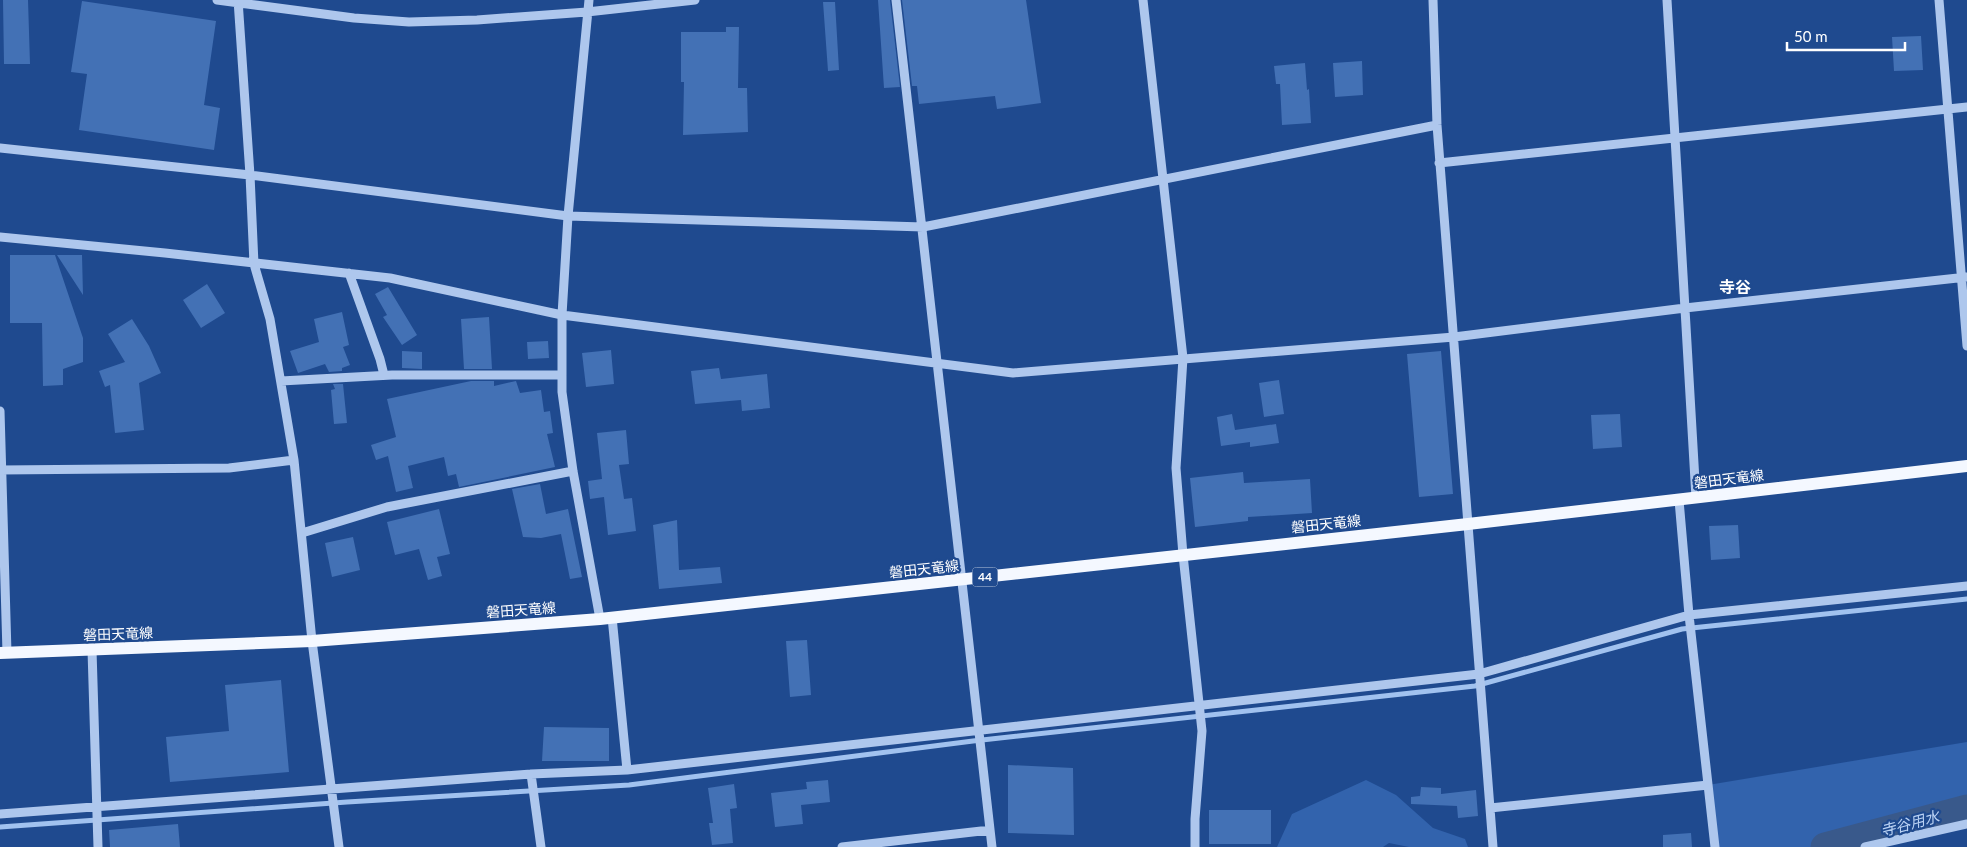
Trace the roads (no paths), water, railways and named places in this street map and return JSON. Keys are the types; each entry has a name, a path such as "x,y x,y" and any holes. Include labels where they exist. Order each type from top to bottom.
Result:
{"main road":[{"name":"磐田天竜線","path":"3,653 312,641 606,618 1468,524 1967,466"}],"street":[{"path":"217,0 354,18 409,22 477,20 588,12 695,0"},
{"path":"589,0 568,216 562,315 562,392 573,472 606,618 627,770"},
{"path":"896,0 992,847"},
{"path":"1143,0 1183,358 1176,468 1183,555 1202,732 1195,819 1195,847"},
{"path":"1433,0 1436,125 1493,847"},
{"path":"1667,0 1696,498"},
{"path":"1939,0 1964,277 1967,346"},
{"path":"238,2 254,264 270,320 294,460 312,641 339,847"},
{"path":"1439,164 1967,107"},
{"path":"0,148 250,175 568,216 923,227 1436,125"},
{"path":"0,237 390,278 562,315 1013,373 1454,337 1685,308 1964,277"},
{"path":"349,273 384,375"},
{"path":"281,382 384,375 562,374"},
{"path":"0,411 3,653"},
{"path":"1,470 229,468 294,460"},
{"path":"302,533 387,507 573,472"},
{"path":"1679,500 1689,615 1715,847"},
{"path":"0,814 531,774 627,770 1479,674 1689,615 1967,586"},
{"path":"92,650 98,847"},
{"path":"531,774 541,847"},
{"path":"1490,808 1708,785"},
{"path":"1865,847 1967,824"},
{"path":"842,847 990,830"}],"waterway":[{"path":"0,827 347,802 629,785 973,741 1475,686 1682,629 1967,599"},
{"name":"寺谷用水","path":"1825,847 1967,809"}],"district":[{"name":"寺谷","path":"1735,287"}]}
